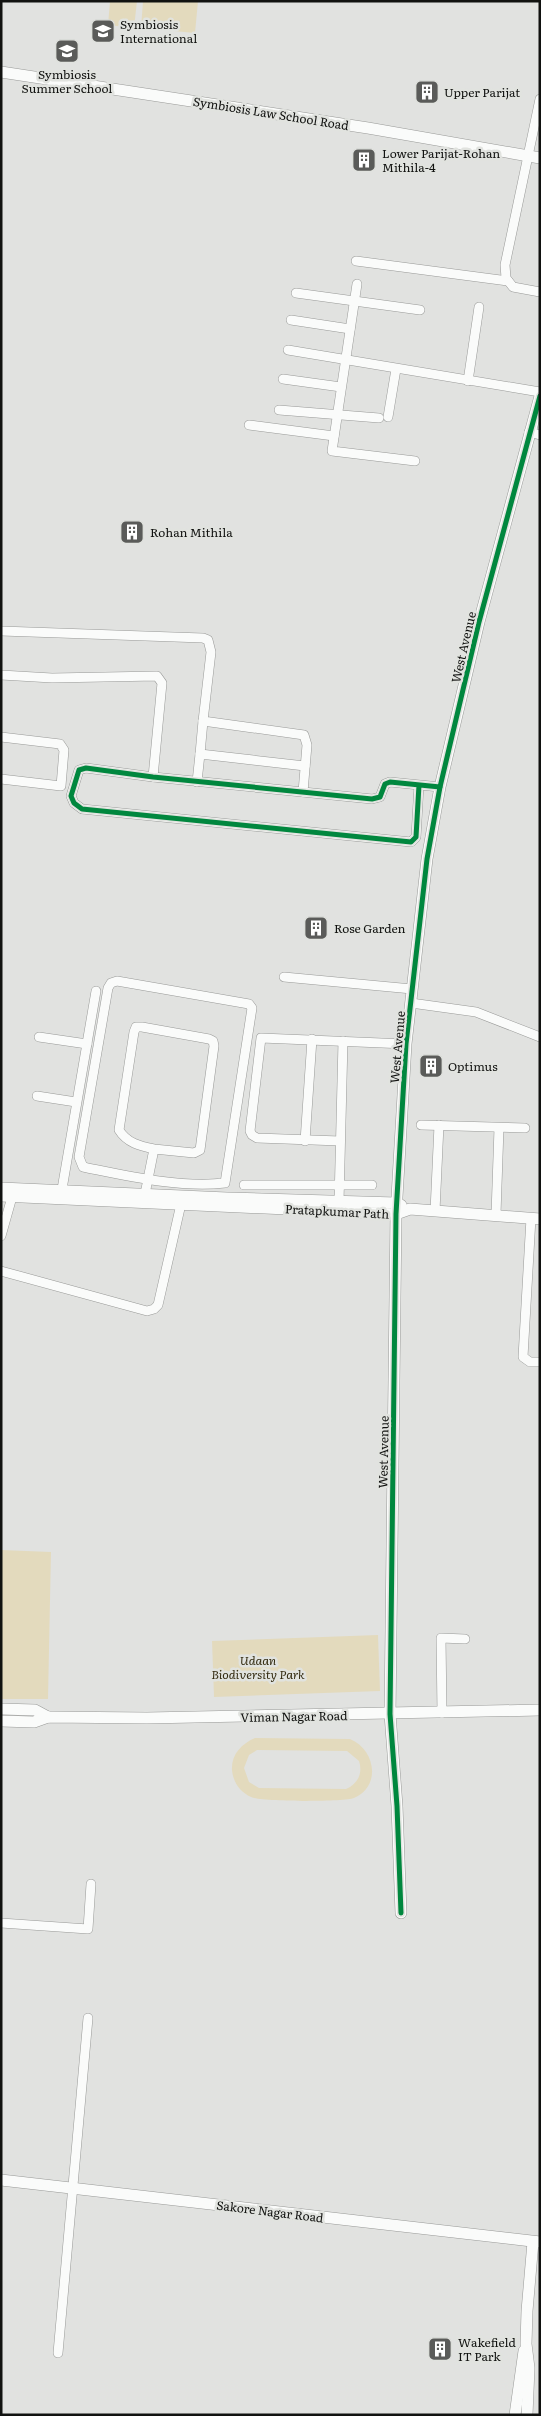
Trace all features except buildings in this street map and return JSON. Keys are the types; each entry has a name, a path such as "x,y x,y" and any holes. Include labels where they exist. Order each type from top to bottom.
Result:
{"street":[{"name":"Symbiosis Law School Road","path":"1,72 368,128 534,157"},
{"path":"540,99 534,157 505,265 508,281 513,287 540,292"},
{"path":"356,261 508,281"},
{"path":"357,284 332,451 415,461"},
{"path":"296,293 420,310"},
{"path":"468,381 479,307"},
{"path":"291,320 350,329"},
{"path":"288,350 346,358 396,369 540,392"},
{"path":"279,410 336,417 384,418 396,369"},
{"path":"283,379 341,387"},
{"name":"West Avenue","path":"401,1913 397,1806 390,1714 396,1208 406,1044 427,859 440,787 479,622 534,433 540,396"},
{"path":"249,426 334,436"},
{"path":"1,631 203,638 211,645 211,652 202,721 197,782"},
{"path":"1,675 52,678 157,676 162,683 152,777"},
{"path":"202,721 299,733 306,740 303,792"},
{"path":"1,737 60,744 64,747 61,786"},
{"path":"200,754 305,766"},
{"path":"419,785 416,837 411,842 82,808 74,803 71,793 79,770 86,768 197,782 377,799 380,797 387,782 419,785 440,787"},
{"path":"1,779 61,786 71,793"},
{"path":"284,977 412,988"},
{"path":"117,981 250,1004 253,1014 225,1182 208,1185 148,1178 83,1167 80,1163 80,1148 111,983 117,981"},
{"path":"61,1195 96,991"},
{"path":"411,1003 476,1012 540,1037"},
{"path":"136,1027 208,1039 212,1041 214,1046 200,1150 194,1154 154,1150 135,1144 123,1137 119,1130 136,1027"},
{"path":"39,1037 87,1044"},
{"path":"340,1141 257,1138 252,1135 250,1131 262,1038 406,1044"},
{"path":"305,1141 312,1039"},
{"path":"339,1202 343,1041"},
{"path":"37,1096 76,1102"},
{"path":"421,1125 525,1128"},
{"path":"439,1125 435,1211 496,1214 535,1219 523,1357 530,1362 540,1362"},
{"path":"496,1214 499,1128"},
{"path":"145,1194 154,1150"},
{"path":"244,1185 372,1185"},
{"name":"Pratapkumar Path","path":"1,1188 61,1195 181,1204 339,1202 435,1211"},
{"name":"Pratapkumar Path","path":"7,1196 145,1194 227,1202 396,1208"},
{"path":"1,1236 7,1196"},
{"path":"1,1271 146,1311 154,1310 158,1305 181,1204"},
{"path":"442,1713 441,1638 465,1639"},
{"name":"Viman Nagar Road","path":"1,1709 35,1710 48,1717"},
{"name":"Viman Nagar Road","path":"1,1721 34,1722 48,1717 147,1718 540,1710"},
{"path":"1,1923 88,1929 91,1884"},
{"path":"58,2353 88,2018"},
{"name":"Sakore Nagar Road","path":"1,2180 537,2242"},
{"path":"515,2415 520,2368 526,2344 537,2242"},
{"path":"526,2344 529,2368 527,2415"}],"green space":[{"path":"110,1 137,1 134,28 108,25"},
{"path":"143,1 198,1 195,33 141,28"},
{"path":"1,1550 51,1552 48,1699 1,1699"},
{"name":"Udaan Biodiversity Park","path":"378,1635 380,1691 214,1697 212,1641"},
{"path":"255,1738 350,1739 365,1751 370,1759 372,1777 369,1785 363,1792 354,1798 320,1801 285,1801 251,1797 238,1786 232,1770 235,1755 250,1740","holes":["257,1750 347,1751 359,1761 360,1774 354,1784 346,1789 259,1788 249,1782 244,1768 249,1755"]}],"cycle path":[{"path":"401,1913 397,1806 390,1714 396,1214 406,1044 427,859 440,787 479,622 540,396"},
{"path":"419,785 416,837 411,842 82,809 74,803 71,796 79,770 86,768 153,777 372,799 380,797 385,784 390,782 440,787"}],"place":[{"name":"Symbiosis International","path":"103,31"},
{"name":"Symbiosis Summer School","path":"67,51"},
{"name":"Upper Parijat","path":"427,92"},
{"name":"Lower Parijat-Rohan Mithila-4","path":"364,160"},
{"name":"Rohan Mithila","path":"132,532"},
{"name":"Rose Garden","path":"316,928"},
{"name":"Optimus","path":"431,1066"},
{"name":"Wakefield IT Park","path":"440,2349"}]}
